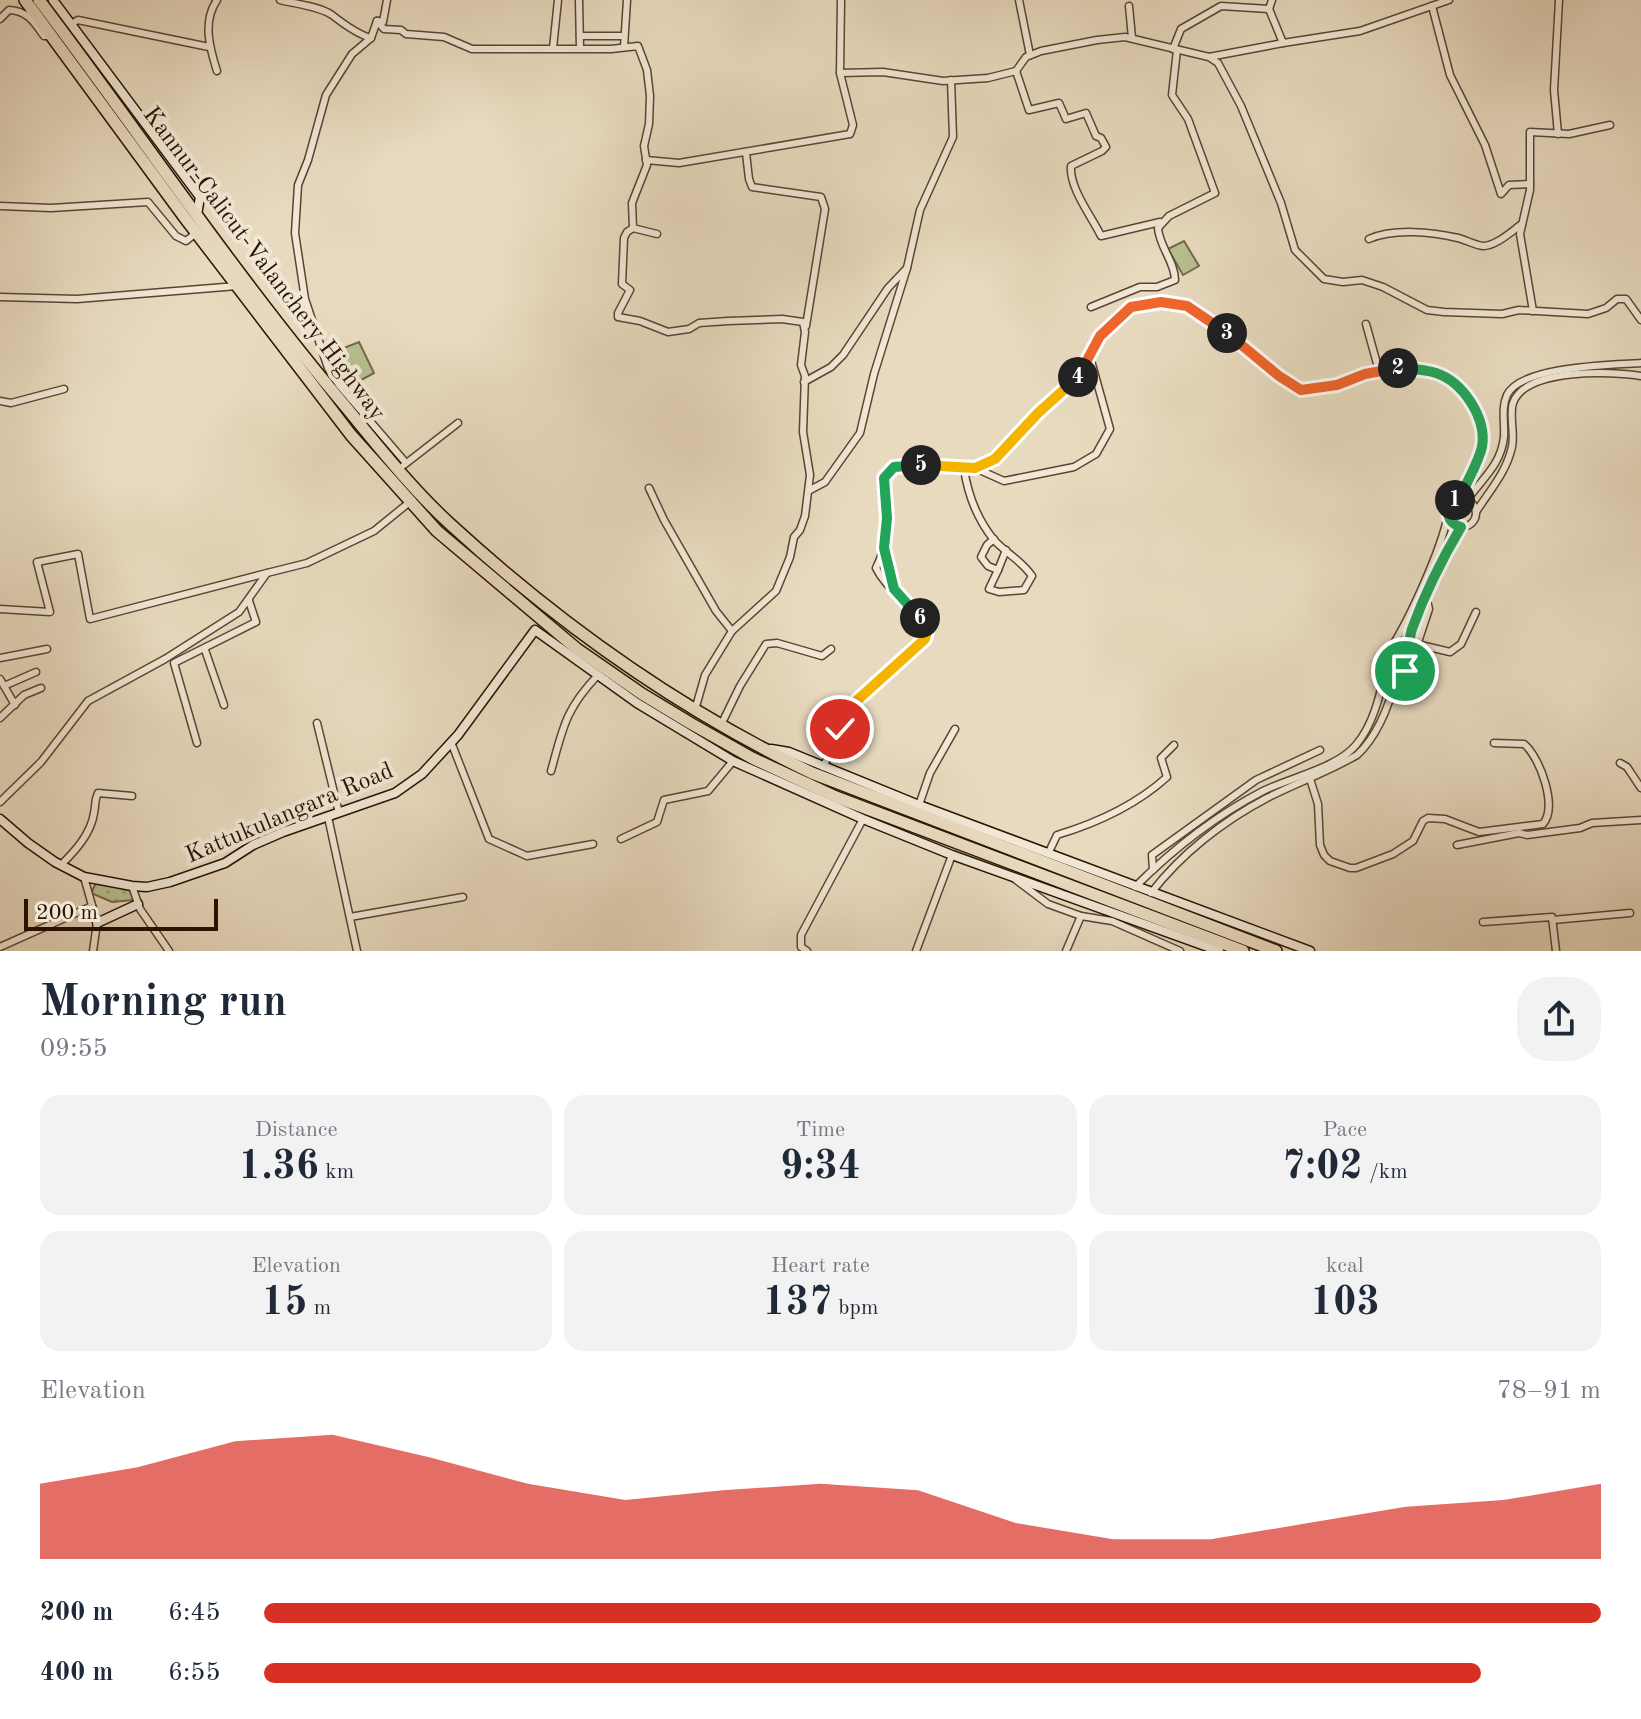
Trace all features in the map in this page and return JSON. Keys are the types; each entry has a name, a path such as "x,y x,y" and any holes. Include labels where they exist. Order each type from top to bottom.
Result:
{"highway":[{"name":"Kannur-Calicut-Valanchery Highway","path":"25,0 196,233 351,435 437,531 577,649 642,694 752,758 836,797 1041,863"},
{"name":"Kannur-Calicut-Valanchery Highway","path":"39,0 300,353 448,522 551,611 651,684 758,747 837,784 1276,951"},
{"path":"1041,863 1243,951"}],"street":[{"path":"53,0 200,197 197,215"},
{"path":"217,0 208,22 209,47 217,71"},
{"path":"280,0 331,15 337,23 371,38"},
{"path":"377,21 383,22 387,0"},
{"path":"553,48 558,0"},
{"path":"579,0 580,48"},
{"path":"624,47 627,0"},
{"path":"646,160 679,163 850,134 853,125 840,73 841,0"},
{"path":"1019,0 1030,55"},
{"path":"1272,0 1269,9 1283,43"},
{"path":"1209,57 1360,31 1449,0"},
{"path":"1558,134 1554,90 1559,0"},
{"path":"1129,6 1132,38"},
{"path":"1016,71 1029,110 1059,103 1066,119 1086,113 1096,136 1104,142 1106,147 1102,151 1071,166 1070,176 1090,220 1101,236 1152,226 1215,193 1189,121 1172,95 1175,49 1181,29 1221,6 1269,9"},
{"path":"1432,6 1450,75 1485,145 1501,194 1509,185 1530,184"},
{"path":"0,7 30,16 44,36 53,37"},
{"path":"0,19 9,10"},
{"path":"71,24 78,20 209,47"},
{"path":"377,21 371,38 352,54 326,95 298,185 295,233 305,299 328,368 402,466 458,423"},
{"path":"377,21 384,29 444,37 472,49 638,46 647,70 650,96 644,146 646,169 632,203 633,228"},
{"path":"580,36 624,36"},
{"path":"840,73 883,72 951,80 988,78 1016,71 1030,55 1125,37 1209,57 1218,63 1241,106 1281,203 1295,250 1324,279 1343,282 1362,280 1383,287 1427,310 1588,314 1606,308 1617,299 1626,299 1641,320"},
{"path":"810,490 825,482 860,433 874,374 907,268 920,210 953,137 951,80"},
{"path":"1533,311 1520,234 1530,184 1530,132 1569,134 1610,125"},
{"path":"695,710 705,675 732,631 776,591 790,557 794,537 805,516 810,490 801,365 825,209 821,197 752,187 746,153"},
{"path":"0,206 51,208 148,202 176,236 186,241 196,233"},
{"path":"1091,307 1140,287 1157,287 1175,280 1158,232 1163,220"},
{"path":"1369,239 1396,233 1430,234 1484,246 1493,244 1522,224"},
{"path":"657,234 633,228 624,238 622,284 630,290 618,317 640,321 668,332 689,329 699,323 793,319 803,322 805,332"},
{"path":"804,382 812,381 831,367 862,330 888,288 907,268"},
{"path":"0,297 77,299 237,286"},
{"path":"823,767 838,737 843,713 928,635 920,618 894,589 883,583 876,568 884,548 887,518 884,478 894,467 911,464 964,469 975,468 995,459 1038,413 1079,376 1100,336 1131,307 1161,302 1187,306 1301,390 1337,385 1391,368 1419,369 1453,381 1472,404 1483,426 1481,449 1463,499"},
{"path":"1366,324 1379,371"},
{"path":"975,468 1004,481 1074,467 1096,454 1110,429 1090,357"},
{"path":"1135,887 1183,843 1262,792 1333,761 1355,747 1374,709 1385,671 1382,657 1400,633 1432,562 1452,503 1463,499 1489,476 1499,457 1504,439 1504,407 1508,393 1517,383 1545,372 1641,363"},
{"path":"1151,893 1171,868 1218,829 1265,799 1310,779 1367,747 1384,713 1397,675 1408,667 1408,642 1442,560 1461,527 1473,521 1504,473 1512,445 1512,405 1518,394 1540,381 1562,377 1606,372 1641,376"},
{"path":"0,401 11,403 64,389"},
{"path":"964,469 969,498 994,539 1024,564 1032,576 1024,590 999,592 989,589 1006,550"},
{"path":"649,488 716,611 732,631"},
{"path":"1463,499 1472,503 1476,512"},
{"path":"0,609 50,612 37,562 78,554 90,619 307,563 374,531 411,501"},
{"path":"1448,515 1452,523 1461,527"},
{"path":"994,539 981,557 988,566 998,570"},
{"path":"884,548 894,589"},
{"path":"0,802 41,762 88,701 165,659 239,612 267,573"},
{"path":"1417,645 1429,609 1426,596"},
{"path":"197,743 174,663 256,622 249,601"},
{"path":"1408,642 1450,652 1461,644 1476,612"},
{"name":"Kattukulangara Road","path":"0,819 28,843 84,877 132,886 159,885 225,863 253,845 395,793 422,774 451,742 535,630 597,676"},
{"path":"721,725 766,644 777,643 822,656 831,649"},
{"path":"1391,648 1400,648 1407,654"},
{"path":"0,658 47,649"},
{"path":"205,650 224,705"},
{"path":"1385,671 1397,675"},
{"path":"15,705 2,683 36,672"},
{"path":"551,771 571,708 576,698 597,676 733,761 863,819 952,855 1219,951"},
{"path":"0,718 24,695 41,688"},
{"path":"317,723 339,813"},
{"path":"919,805 930,773 955,729"},
{"path":"451,742 489,839 527,856 593,844"},
{"path":"1457,845 1543,824 1548,819 1547,790 1530,749 1516,742 1494,743"},
{"path":"1041,863 1057,835 1086,826 1155,788 1167,777 1161,758 1174,745"},
{"path":"758,747 789,752 919,805 1041,863 1135,887 1310,951"},
{"path":"1153,870 1152,855 1207,813 1256,780 1320,750"},
{"path":"621,839 657,822 664,800 708,791 733,761"},
{"path":"1620,763 1627,767 1641,788"},
{"path":"1310,779 1318,804 1320,845 1324,855 1330,861 1350,868 1393,854 1413,841 1423,821 1428,818 1445,819 1490,835 1527,835 1569,830 1592,823 1641,820"},
{"path":"61,865 86,835 95,813 94,800 98,793 132,796"},
{"path":"328,817 357,951"},
{"path":"807,951 801,947 801,935 863,819"},
{"path":"916,951 952,855"},
{"path":"84,877 97,923 93,951"},
{"path":"1012,877 1048,904 1081,916 1112,921 1180,951"},
{"path":"132,886 138,904 169,951"},
{"path":"350,917 463,897"},
{"path":"97,923 138,904"},
{"path":"0,947 92,906"},
{"path":"1483,922 1630,913"},
{"path":"1066,951 1081,916"},
{"path":"1553,920 1556,951"}],"green space":[{"path":"1184,241 1199,266 1183,275 1168,249"},
{"path":"359,342 374,373 352,385 336,351"},
{"path":"96,883 129,889 134,900 112,902 91,893"}],"route":[{"path":"840,729 843,713 928,635 920,618 894,589 884,548 887,518 884,478 894,467 911,464 964,469 975,468 995,459 1038,413 1079,376 1100,336 1114,321 1131,307 1161,302 1187,306 1301,390 1337,385 1391,368 1419,369 1453,381 1472,404 1483,426 1481,449 1460,499 1449,506 1449,520 1461,527 1442,560 1412,630 1408,642 1409,662 1405,671"}]}
